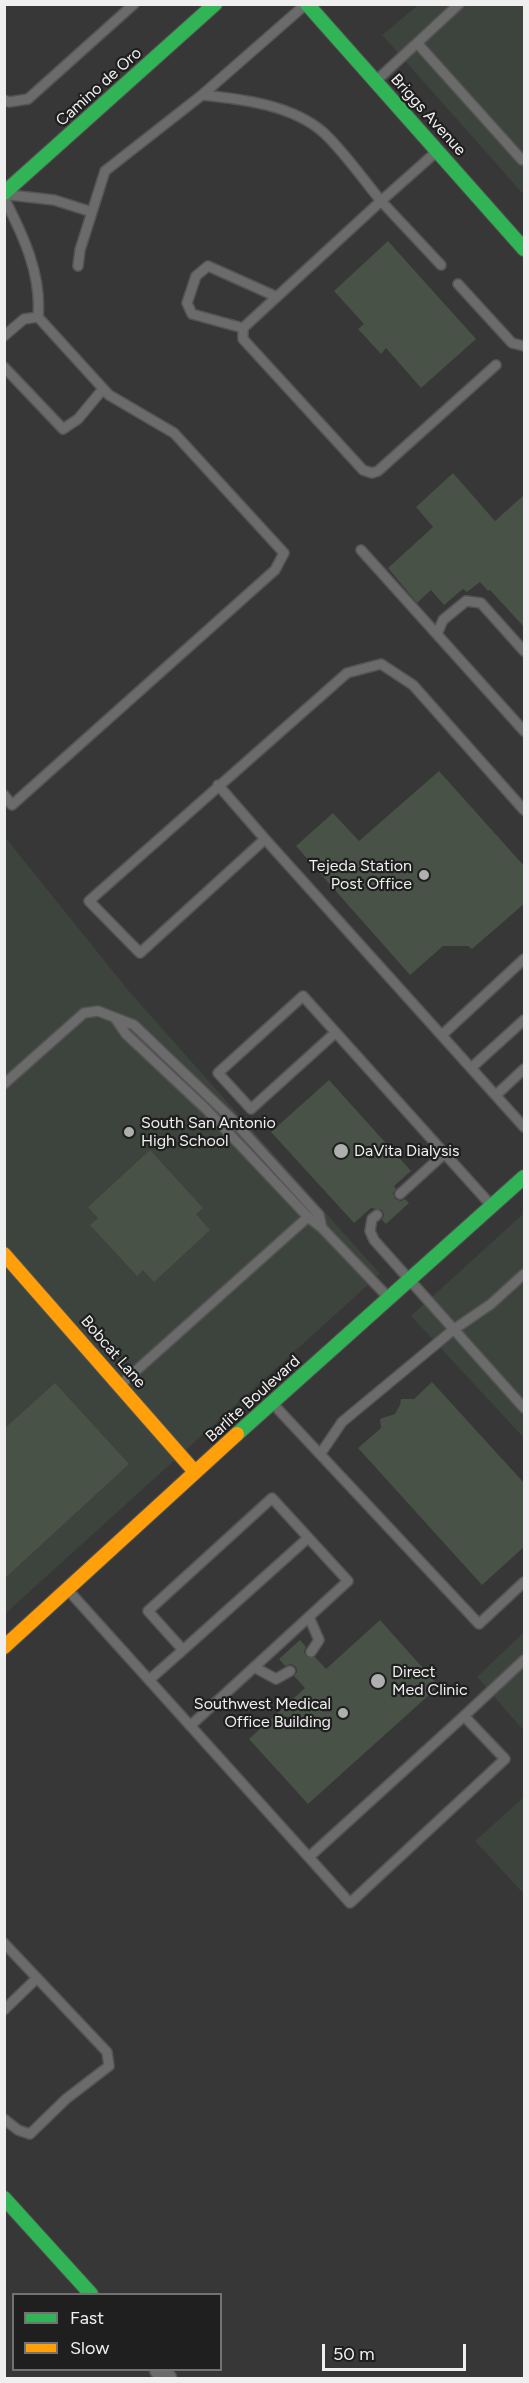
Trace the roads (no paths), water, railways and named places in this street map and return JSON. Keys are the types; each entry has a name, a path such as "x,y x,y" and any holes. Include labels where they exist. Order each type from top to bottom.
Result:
{"street":[{"name":"Camino de Oro","path":"4,195 215,4"},
{"name":"Briggs Avenue","path":"306,4 525,249"},
{"name":"Barlite Boulevard","path":"4,1647 195,1472 525,1177"},
{"name":"Bobcat Lane","path":"4,1254 195,1472"},
{"path":"4,2198 89,2293"}],"lane":[{"path":"4,100 9,102 28,99 134,4"},
{"path":"78,266 80,250 105,171 202,95 306,4"},
{"path":"375,81 459,4"},
{"path":"417,43 524,160"},
{"path":"202,95 237,99 287,111 323,132 381,201 441,265"},
{"path":"437,151 275,296 243,328 243,339 363,470 372,473 378,471 496,365"},
{"path":"4,195 54,200 92,212"},
{"path":"4,195 27,242 39,301 38,317 109,395 174,434 284,553 275,570 12,805 4,795"},
{"path":"243,328 192,314 187,303 196,276 208,266 275,296"},
{"path":"458,284 512,343 525,346"},
{"path":"4,336 24,319 38,317"},
{"path":"4,367 63,429 78,419 103,389"},
{"path":"361,550 525,732"},
{"path":"437,634 443,620 466,601 481,603 525,651"},
{"path":"265,839 140,953 89,901 347,673 381,664 413,685 525,810"},
{"path":"218,785 525,1127"},
{"path":"442,1035 525,959"},
{"path":"336,1033 251,1109 218,1073 303,996 492,1206"},
{"path":"4,1084 84,1013 98,1011 134,1025 230,1117 319,1215 322,1228"},
{"path":"115,1018 126,1035 206,1109 308,1217 365,1270 390,1299"},
{"path":"471,1068 525,1020"},
{"path":"496,1095 525,1069"},
{"path":"400,1194 444,1154"},
{"path":"377,1215 372,1219 370,1231 374,1240 409,1282 525,1408"},
{"path":"120,1385 308,1217"},
{"path":"321,1453 342,1422 453,1330 491,1304 525,1274"},
{"path":"273,1403 479,1624 525,1582"},
{"path":"183,1650 148,1611 272,1498 348,1581 190,1726"},
{"path":"149,1680 308,1538"},
{"path":"68,1590 350,1903 505,1759 464,1716"},
{"path":"309,1617 319,1640 311,1652"},
{"path":"309,1857 525,1660"},
{"path":"254,1667 276,1679 290,1671"},
{"path":"4,1943 107,2052 109,2066 66,2099 30,2134 18,2130 4,2119"},
{"path":"4,2010 37,1978"}],"place":[{"name":"Tejeda Station Post Office","path":"424,875"},
{"name":"South San Antonio High School","path":"129,1132"},
{"name":"DaVita Dialysis","path":"341,1151"},
{"name":"Direct Med Clinic","path":"378,1681"},
{"name":"Southwest Medical Office Building","path":"343,1713"}]}
